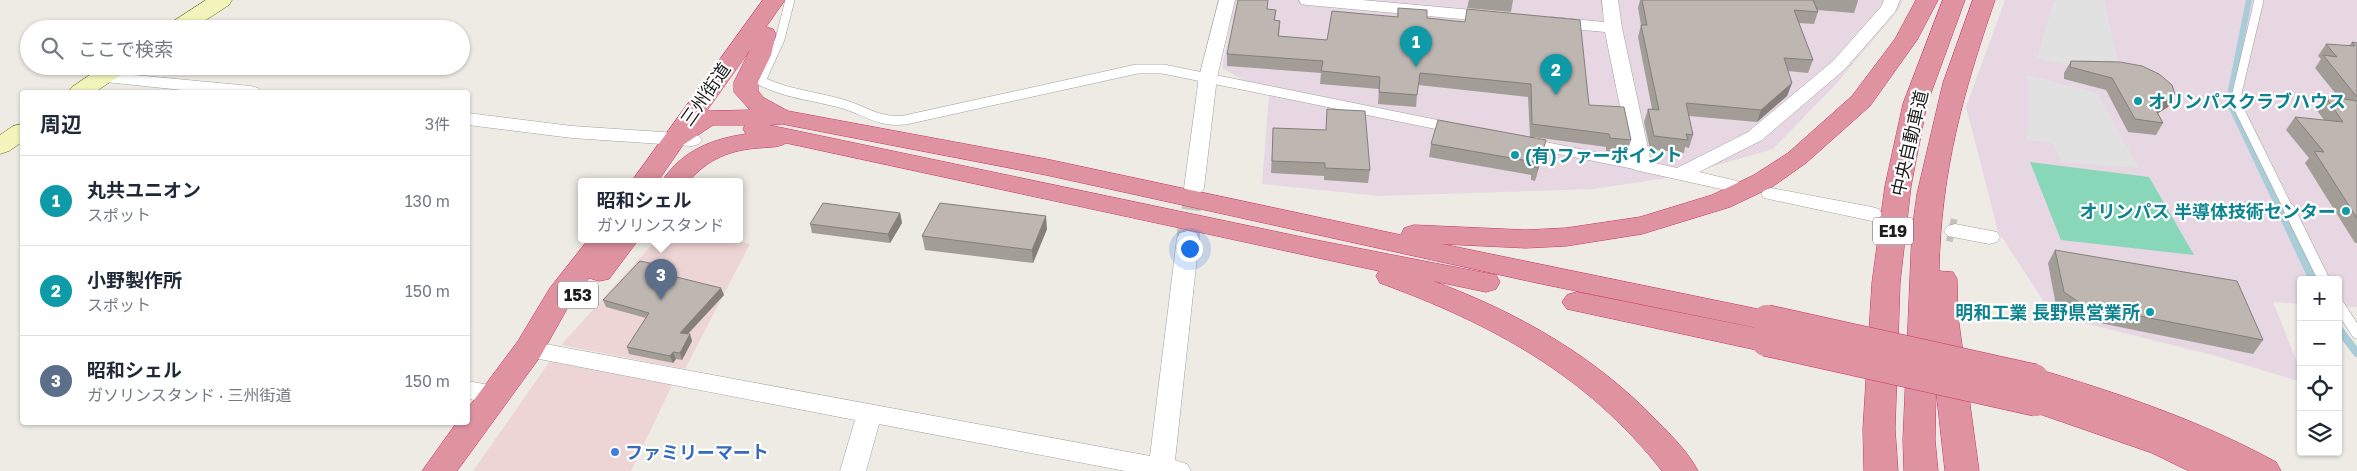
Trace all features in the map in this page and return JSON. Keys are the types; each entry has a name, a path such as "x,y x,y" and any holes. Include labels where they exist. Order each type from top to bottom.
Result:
{"highway":[{"path":"1340,231 1526,239 1566,237 1642,225 1721,202 1764,181 1797,158 1861,101 1906,40 1928,0"},
{"name":"中央自動車道","path":"1880,471 1879,429 1886,283 1898,186 1915,104 1954,0"},
{"name":"中央自動車道","path":"1921,471 1919,440 1926,231 1930,194 1939,147 1955,83 1984,0"},
{"name":"三州街道","path":"648,178 683,140 708,118 766,34 771,4"},
{"name":"三州街道","path":"666,178 683,140 716,79 771,4"},
{"path":"766,34 760,55 746,82 746,92 755,104 786,128 1033,188 1316,249 1766,331"},
{"path":"716,79 705,104 708,118 1046,167 1537,274 1766,331 2035,390 2113,403 2195,436 2264,471"},
{"path":"678,178 691,162 733,142 786,128"},
{"path":"1930,194 1942,245 1943,316 1962,471"},
{"name":"153","path":"470,414 482,392 529,349 617,243"},
{"path":"1316,249 1465,304 1508,326 1577,369 1609,394 1638,422 1681,471"},
{"path":"2035,390 2164,444 2219,471"},
{"name":"153","path":"439,471 464,425"}],"main road":[{"path":"191,20 221,0"},
{"path":"83,90 106,75"},
{"path":"0,146 20,132"}],"street":[{"path":"1194,188 1208,77 1227,0"},
{"path":"1306,0 1514,19"},
{"path":"1610,0 1613,28 1642,166 1730,185"},
{"path":"1680,174 1755,136 1839,65 1890,8 1892,0"},
{"path":"1534,21 1613,28"},
{"path":"132,75 237,90"},
{"path":"470,119 572,132 683,140"},
{"path":"1771,194 1872,214"},
{"path":"1955,231 1989,237"},
{"path":"529,349 870,412 1167,470 1188,238"},
{"path":"853,471 870,412"}],"lane":[{"path":"790,0 780,39 761,81 778,91 842,104 877,120 898,121 1137,69 1163,69 1456,128"},
{"path":"2259,0 2237,93 2238,109 2322,276"},
{"path":"1524,142 1642,166"},
{"path":"2342,310 2357,333"}],"shaded area":[{"path":"1235,0 1903,0 1899,9 1837,83 1773,149 1680,176 1593,189 1379,196 1262,184 1269,95 1222,68"},
{"path":"2005,0 2357,0 2357,307 2342,306 2342,276 2297,276 2297,304 2273,302 2297,362 2297,381 2216,356 2064,318 2048,308 1998,231 1966,107"},
{"path":"2057,0 2104,0 2120,70 2090,71 2037,58 2053,3"},
{"path":"2027,75 2097,93 2139,168 2062,162 2052,142 2027,140"},
{"path":"653,243 750,244 685,369 561,345"},
{"path":"550,361 675,379 631,471 473,471"}],"green space":[{"path":"2030,162 2149,177 2194,255 2061,240"}],"building":[{"path":"1238,0 1268,0 1267,9 1276,10 1274,20 1280,21 1278,36 1327,40 1332,11 1398,17 1398,8 1427,10 1427,18 1465,22 1467,9 1580,20 1589,105 1624,107 1631,140 1610,138 1609,134 1532,124 1531,84 1420,73 1417,95 1379,92 1380,77 1321,71 1323,61 1227,54"},
{"path":"1642,0 1813,0 1818,12 1794,10 1813,60 1784,58 1792,83 1761,110 1686,103 1693,135 1686,134 1688,140 1654,136 1648,109 1659,110 1641,25 1647,25"},
{"path":"2352,42 2357,43 2357,97 2323,55 2337,57 2326,44 2355,46"},
{"path":"2071,61 2120,62 2142,66 2159,74 2172,85 2175,94 2154,107 2163,123 2135,119 2112,78 2070,67"},
{"path":"2325,96 2357,101 2357,218 2314,151 2324,152 2295,117 2343,122"},
{"path":"1327,109 1365,111 1370,170 1325,168 1325,163 1272,161 1273,128 1326,130"},
{"path":"1438,120 1546,140 1538,168 1534,167 1534,162 1431,144"},
{"path":"823,203 900,213 888,234 810,224"},
{"path":"940,203 1046,216 1032,250 922,236"},
{"name":"明和工業 長野県営業所","path":"2055,250 2237,281 2263,340 2083,305 2064,292"},
{"path":"640,261 668,267 660,273 721,288 680,333 690,334 680,353 673,352 670,356 627,347 649,313 603,300"}],"waterway":[{"path":"2249,0 2230,95 2232,108 2280,210"},
{"path":"2280,209 2311,276"},
{"path":"2342,333 2357,353"}],"tunnel":[{"path":"1191,210 1194,188"},
{"path":"1188,238 1191,209"},
{"path":"1880,215 1955,231"}],"place":[{"name":"丸共ユニオン","path":"1416,67"},
{"name":"小野製作所","path":"1556,95"},
{"name":"オリンパスクラブハウス","path":"2138,101"},
{"name":"(有)ファーポイント","path":"1515,155"},
{"name":"オリンパス 半導体技術センター","path":"2346,211"},
{"name":"昭和シェル","path":"661,300"},
{"name":"明和工業 長野県営業所","path":"2150,312"},
{"name":"ファミリーマート","path":"615,452"}]}
